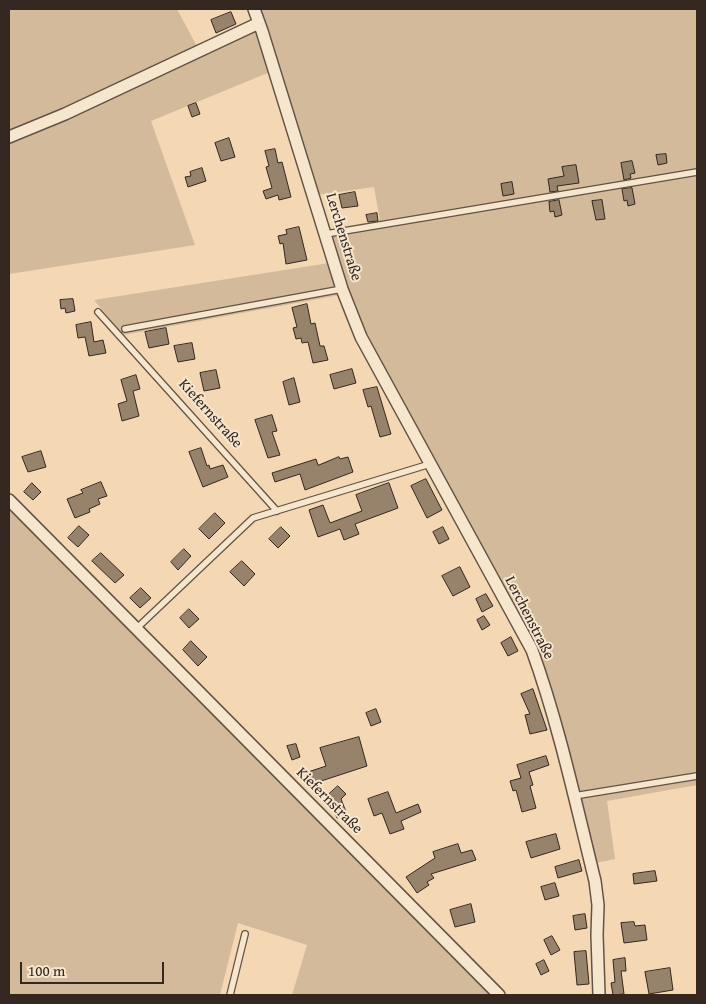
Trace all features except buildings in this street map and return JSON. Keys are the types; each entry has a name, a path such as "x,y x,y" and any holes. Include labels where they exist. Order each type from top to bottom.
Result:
{"street":[{"name":"Lerchenstraße","path":"254,9 342,289 361,337 532,650 555,719 595,881 598,905 599,995"},
{"path":"9,138 65,114 259,23"},
{"name":"Kiefernstraße","path":"9,500 499,995"}],"lane":[{"path":"326,234 697,172"},
{"path":"126,329 342,289"},
{"name":"Kiefernstraße","path":"98,312 276,511"},
{"path":"137,628 253,518 430,464"},
{"path":"574,796 697,776"},
{"path":"230,995 245,934"}],"shaded area":[{"path":"9,9 177,9 201,54 257,27 270,72 151,121 195,245 9,274"},
{"path":"259,9 697,9 697,785 607,801 615,859 595,863 552,694 351,306 327,230 380,220 374,187 317,195"},
{"path":"329,263 340,295 123,335 94,300"},
{"path":"9,510 490,995 292,995 307,945 238,923 220,995 9,995"}]}
